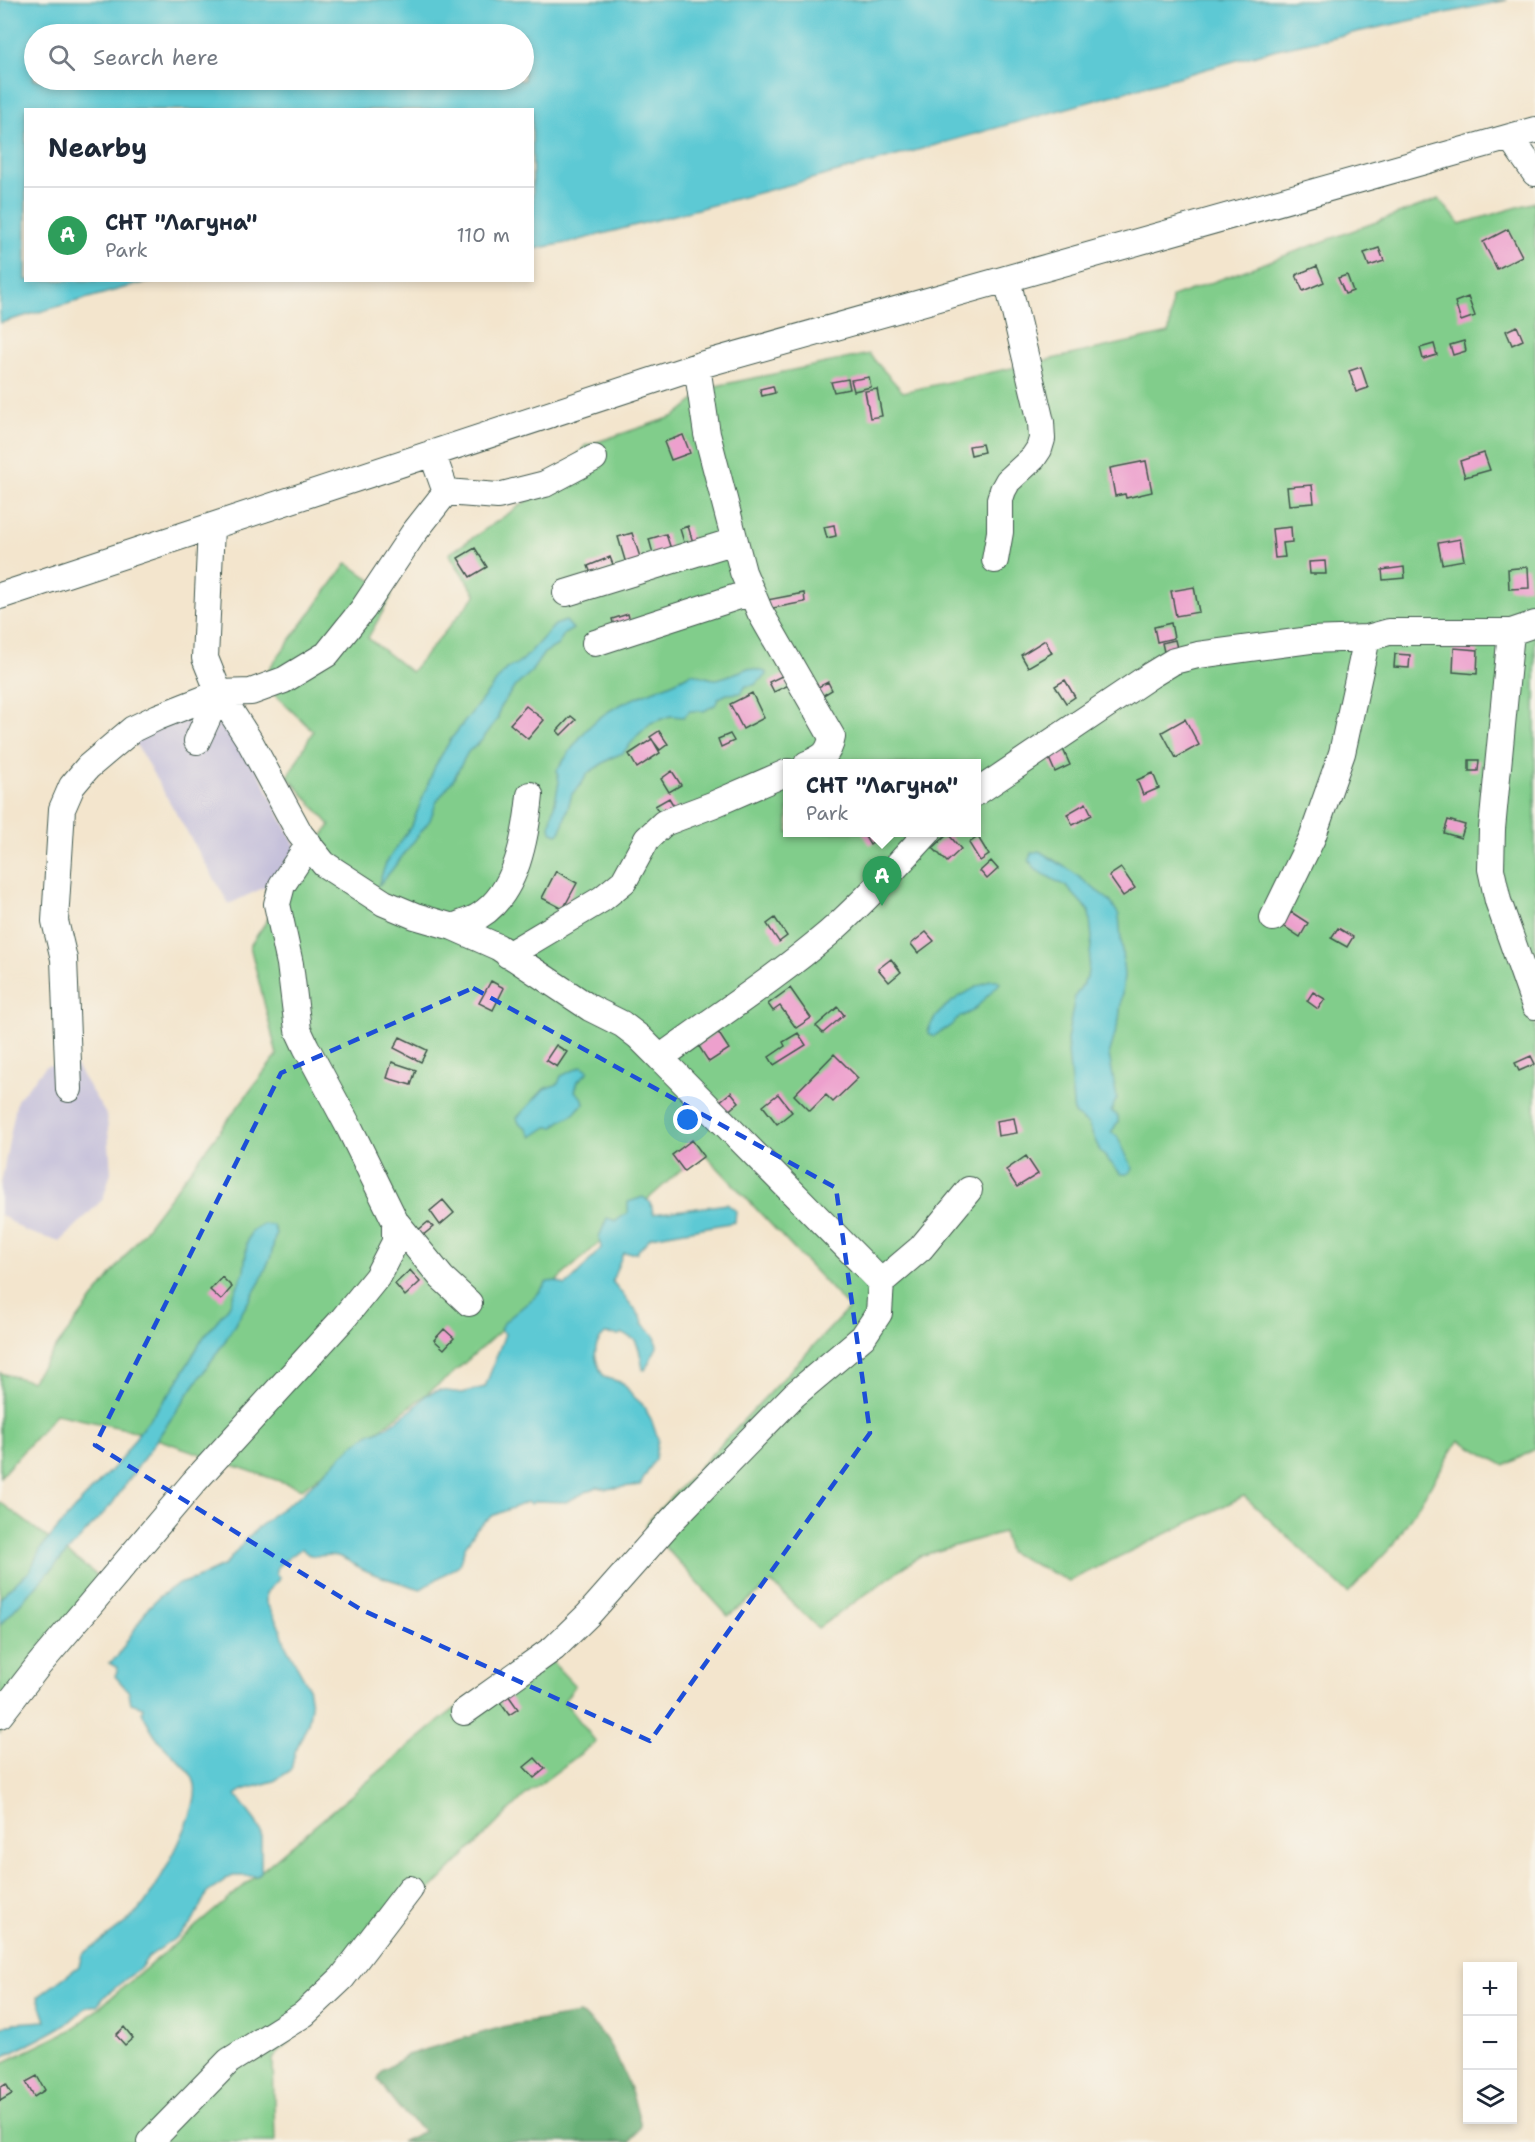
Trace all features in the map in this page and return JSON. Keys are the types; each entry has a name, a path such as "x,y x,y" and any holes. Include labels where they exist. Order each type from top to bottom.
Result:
{"street":[{"path":"0,597 697,366 1535,130"},
{"path":"1510,137 1535,173"},
{"path":"995,560 1000,532 1000,499 1003,490 1008,481 1034,458 1042,439 1041,422 1007,279"},
{"path":"697,366 707,434 743,572 760,612 832,737 830,750 818,759"},
{"path":"432,453 446,492"},
{"path":"446,492 498,496 545,484 594,458"},
{"path":"69,1089 64,959 55,921 62,809 72,786 88,767 133,729 219,693 251,692 284,680 327,654 363,609 413,534 446,492"},
{"path":"211,528 205,658 219,693 249,740 300,834 324,864 384,903 415,916 453,927 498,947 590,1008 622,1024 639,1036 881,1282"},
{"path":"566,593 735,541"},
{"path":"595,643 752,592"},
{"path":"981,790 1174,661 1198,655 1310,640 1367,638 1389,632 1511,632 1535,624"},
{"path":"1511,632 1492,829 1491,869 1498,901 1535,1006"},
{"path":"1273,918 1312,838 1342,753 1367,638"},
{"path":"197,741 219,693"},
{"path":"508,955 610,893 624,881 647,839 664,823 783,774"},
{"path":"453,927 478,916 491,906 507,887 527,824 530,795"},
{"path":"660,1058 829,933 881,884 923,837"},
{"path":"309,844 282,885 277,904 290,964 298,1030 351,1129 395,1221 442,1278 469,1303"},
{"path":"464,1712 554,1648 588,1615 672,1520 794,1395 863,1337 879,1313 881,1282 921,1248 969,1190"},
{"path":"0,1715 38,1666 194,1482 364,1294 389,1258 395,1242 395,1221"},
{"path":"150,2142 229,2061 304,2014 342,1978 410,1889"}],"highlighted area":[{"path":"473,988 836,1188 870,1433 650,1741 360,1609 95,1445 281,1073"}],"shaded area":[{"path":"219,693 297,849 265,887 229,904 130,734"},
{"path":"73,1061 107,1116 111,1172 103,1199 60,1242 25,1231 0,1214 0,1189 17,1100 46,1066"}],"green space":[{"path":"1439,199 1460,224 1535,202 1535,1449 1505,1466 1459,1440 1394,1544 1348,1593 1244,1496 1069,1581 1009,1552 1003,1532 920,1556 818,1628 772,1583 728,1616 645,1525 849,1308 702,1151 451,1375 302,1489 131,1430 56,1414 0,1477 0,1373 31,1381 277,1055 250,946 330,825 288,777 313,731 260,681 347,563 392,595 368,638 411,672 476,595 449,554 559,479 585,446 675,416 711,387 869,354 903,392 1169,333 1172,297"},
{"path":"0,1502 115,1589 0,1733"},
{"path":"538,1647 575,1686 564,1701 596,1742 523,1797 414,1906 273,2059 275,2142 0,2142 0,2064 75,2028 444,1717"},
{"path":"579,2014 601,2033 627,2080 641,2126 630,2142 401,2142 424,2131 404,2113 378,2079 382,2071 407,2055 506,2026"}],"water":[{"path":"0,0 1507,0 1277,49 868,164 572,242 534,249 534,108 24,108 24,282 153,282 138,284 0,323"},
{"path":"566,621 573,629 564,634 558,645 544,653 531,672 514,688 500,707 498,718 482,740 468,752 453,780 437,801 430,820 378,886 386,863 412,825 435,766 451,739 506,669 522,661 555,625"},
{"path":"748,668 766,672 766,675 754,685 746,686 741,693 727,694 719,698 715,705 704,711 690,711 684,717 670,716 651,723 623,753 588,773 572,794 561,831 557,834 551,831 559,782 557,770 582,735 599,718 621,704 692,673 716,679"},
{"path":"1039,851 1070,870 1110,901 1119,915 1124,976 1119,1020 1109,1055 1117,1098 1111,1111 1118,1116 1118,1123 1111,1132 1117,1136 1133,1169 1128,1174 1121,1174 1100,1151 1088,1124 1074,1114 1067,1040 1075,996 1087,978 1092,938 1089,911 1067,887 1036,870 1029,860 1031,853"},
{"path":"990,980 997,980 1000,983 973,1011 960,1017 934,1036 929,1034 932,1022 938,1014 954,1000"},
{"path":"582,1066 589,1071 578,1081 575,1091 583,1099 584,1104 574,1114 554,1127 547,1127 532,1137 517,1118 544,1089 558,1084 561,1076"},
{"path":"643,1197 651,1203 653,1214 727,1204 736,1211 735,1222 651,1237 636,1253 623,1253 612,1281 640,1316 642,1324 655,1336 657,1347 645,1370 635,1340 622,1333 619,1335 605,1334 597,1344 595,1355 604,1377 623,1383 642,1404 651,1419 658,1439 655,1459 640,1485 606,1489 596,1487 566,1502 535,1501 531,1504 527,1502 492,1516 477,1528 465,1547 459,1565 421,1589 373,1574 341,1557 313,1555 302,1548 278,1566 276,1574 280,1578 266,1593 266,1602 308,1686 311,1706 308,1723 295,1752 291,1770 274,1781 243,1790 236,1795 261,1832 261,1872 257,1876 233,1876 225,1879 207,1893 191,1924 148,1957 141,1967 106,1995 97,2006 86,2008 61,2027 0,2058 0,2028 14,2023 46,2021 38,1997 79,1966 82,1955 120,1928 140,1909 166,1868 191,1813 195,1785 190,1773 156,1737 144,1716 143,1707 131,1703 129,1692 115,1676 118,1668 109,1663 117,1657 148,1608 176,1585 225,1565 247,1538 271,1516 301,1495 352,1446 371,1433 385,1428 414,1408 426,1395 439,1390 462,1393 485,1387 505,1334 500,1329 503,1323 536,1296 547,1282 557,1281 565,1285 573,1279 601,1248 599,1237 607,1218 616,1221 628,1212 628,1202"},
{"path":"263,1224 273,1225 276,1233 271,1256 260,1282 225,1341 112,1504 0,1625 0,1599 8,1589 29,1572 41,1548 122,1458 173,1389 203,1338 229,1306 244,1271 247,1243 251,1231"}],"building":[{"path":"1508,229 1522,256 1497,269 1483,242"},
{"path":"1379,248 1384,261 1369,266 1364,253"},
{"path":"1317,266 1324,282 1303,291 1296,275"},
{"path":"1347,275 1353,291 1345,294 1338,278"},
{"path":"1468,297 1475,316 1461,321 1455,302"},
{"path":"1517,326 1523,340 1512,345 1506,331"},
{"path":"1464,341 1466,351 1453,355 1450,345"},
{"path":"1434,344 1437,355 1423,359 1420,348"},
{"path":"1361,367 1368,388 1356,392 1349,371"},
{"path":"869,377 871,387 854,391 851,380"},
{"path":"848,379 850,389 834,392 831,382"},
{"path":"773,386 775,393 762,396 760,389"},
{"path":"877,389 882,416 870,418 865,391"},
{"path":"683,435 690,453 671,460 664,442"},
{"path":"982,444 984,452 971,455 969,446"},
{"path":"1484,453 1490,470 1465,477 1460,461"},
{"path":"1146,461 1152,492 1126,498 1125,494 1115,496 1110,468"},
{"path":"1312,485 1314,503 1289,505 1287,487"},
{"path":"834,525 836,536 827,538 824,527"},
{"path":"688,526 695,549 687,552 680,529"},
{"path":"1291,527 1292,542 1283,543 1285,557 1275,558 1272,529"},
{"path":"632,533 642,563 627,567 618,537"},
{"path":"666,534 673,555 655,561 649,539"},
{"path":"1460,539 1464,560 1442,564 1438,543"},
{"path":"475,548 487,567 470,577 458,558"},
{"path":"610,557 614,567 592,576 588,566"},
{"path":"1325,561 1326,574 1310,574 1309,562"},
{"path":"1404,567 1405,578 1383,580 1382,570"},
{"path":"1528,567 1529,588 1509,589 1508,569"},
{"path":"1194,587 1199,612 1176,616 1171,591"},
{"path":"804,593 805,602 768,609 767,600"},
{"path":"628,614 631,625 615,630 612,619"},
{"path":"1171,623 1174,638 1157,642 1154,627"},
{"path":"1045,640 1052,653 1028,667 1021,655"},
{"path":"1175,640 1177,648 1164,652 1162,643"},
{"path":"1454,648 1478,650 1477,674 1453,672"},
{"path":"1395,654 1410,655 1409,668 1394,667"},
{"path":"784,675 789,685 774,692 769,682"},
{"path":"1065,680 1075,697 1066,703 1055,686"},
{"path":"828,682 832,690 817,699 812,690"},
{"path":"752,693 764,718 743,729 730,704"},
{"path":"526,706 544,720 528,739 510,724"},
{"path":"571,716 576,720 561,735 557,731"},
{"path":"1185,719 1199,745 1176,758 1162,732"},
{"path":"659,731 668,744 660,750 650,737"},
{"path":"730,734 734,741 721,747 718,739"},
{"path":"652,739 660,753 637,768 629,754"},
{"path":"1063,749 1070,765 1055,772 1048,756"},
{"path":"1469,760 1479,760 1478,771 1469,771"},
{"path":"672,771 681,785 669,792 661,779"},
{"path":"1153,773 1159,788 1143,795 1137,780"},
{"path":"669,798 677,811 664,819 655,806"},
{"path":"1086,803 1092,815 1073,825 1067,814"},
{"path":"1448,820 1465,825 1461,838 1444,833"},
{"path":"865,837 880,837 870,845"},
{"path":"945,837 951,837 961,849 947,862 933,848"},
{"path":"978,837 989,855 980,861 969,843"},
{"path":"991,861 998,869 987,879 980,871"},
{"path":"1121,868 1135,888 1123,896 1109,876"},
{"path":"556,871 577,883 563,909 542,898"},
{"path":"1291,912 1308,923 1300,937 1282,925"},
{"path":"775,918 787,936 779,942 767,924"},
{"path":"1338,928 1353,937 1347,947 1331,938"},
{"path":"926,932 934,941 918,953 911,944"},
{"path":"891,959 901,972 889,982 878,969"},
{"path":"491,981 504,988 493,1010 479,1003"},
{"path":"790,988 811,1018 796,1028 780,1006 773,1011 768,1004"},
{"path":"1313,992 1325,999 1318,1009 1307,1001"},
{"path":"838,1007 844,1015 823,1033 816,1026"},
{"path":"718,1032 729,1049 709,1062 698,1045"},
{"path":"798,1033 806,1045 774,1065 769,1057 785,1046 783,1042"},
{"path":"400,1037 427,1050 421,1062 394,1048"},
{"path":"556,1045 567,1052 557,1067 546,1060"},
{"path":"834,1054 858,1078 833,1102 826,1095 810,1111 794,1095"},
{"path":"1531,1056 1535,1064 1519,1071 1515,1063"},
{"path":"392,1062 416,1070 411,1085 387,1078"},
{"path":"731,1092 739,1102 726,1113 718,1103"},
{"path":"778,1094 792,1112 777,1124 763,1106"},
{"path":"1014,1118 1017,1133 998,1136 996,1121"},
{"path":"692,1140 704,1156 684,1171 672,1155"},
{"path":"1026,1156 1038,1174 1017,1187 1006,1170"},
{"path":"443,1200 454,1213 440,1225 430,1211"},
{"path":"428,1222 433,1227 422,1236 417,1231"},
{"path":"410,1270 420,1282 405,1296 395,1284"},
{"path":"222,1277 232,1287 221,1300 210,1290"},
{"path":"444,1329 454,1338 444,1349 434,1340"},
{"path":"508,1695 518,1709 509,1715 499,1701"},
{"path":"535,1758 545,1769 534,1778 524,1767"},
{"path":"124,2027 133,2038 125,2045 116,2035"},
{"path":"37,2076 45,2090 34,2097 26,2082"},
{"path":"6,2084 12,2094 0,2101 0,2088"}],"place":[{"name":"СНТ \"Лагуна\"","path":"882,906"}]}
